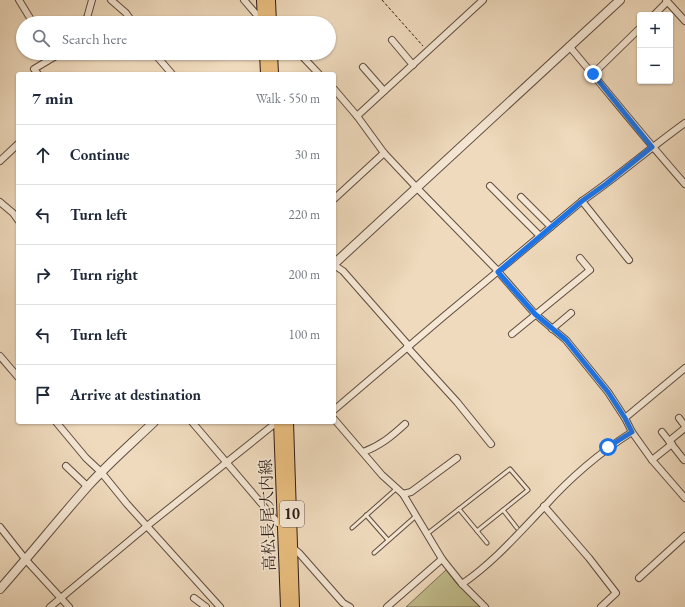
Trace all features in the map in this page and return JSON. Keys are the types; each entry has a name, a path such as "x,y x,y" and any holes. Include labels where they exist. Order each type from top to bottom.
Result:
{"main road":[{"path":"262,0 264,16"},
{"path":"267,16 270,0"},
{"path":"265,60 266,72"},
{"path":"272,60 273,72"},
{"name":"高松長尾大内線","path":"278,424 286,607"},
{"name":"高松長尾大内線","path":"288,424 294,607"}],"street":[{"path":"20,0 29,16"},
{"path":"86,16 92,0"},
{"path":"111,0 128,16"},
{"path":"244,0 259,16"},
{"path":"357,116 483,0"},
{"path":"336,262 620,0"},
{"path":"657,12 666,1 685,21"},
{"path":"593,74 637,31"},
{"path":"392,40 413,65"},
{"path":"569,46 652,147 685,184"},
{"path":"36,72 34,69 46,60"},
{"path":"160,60 170,72"},
{"path":"306,60 318,72"},
{"path":"363,67 384,91"},
{"path":"336,91 357,116 384,153 498,272 535,314 566,340 608,392 625,418 632,432 652,460 685,498"},
{"path":"336,408 408,346 582,201 685,123"},
{"path":"0,161 16,146"},
{"path":"336,197 384,153"},
{"path":"490,186 540,236"},
{"path":"521,197 551,227"},
{"path":"582,201 629,260"},
{"path":"0,202 16,218"},
{"path":"512,334 590,270 580,258"},
{"path":"336,266 343,271 457,402 491,444"},
{"path":"552,329 571,313"},
{"path":"0,356 16,375"},
{"path":"625,418 685,368"},
{"path":"652,460 671,443 685,427 679,418"},
{"path":"336,421 382,475 403,494 442,559 462,584 485,607"},
{"path":"58,424 86,458 101,472 127,504 218,605 211,607"},
{"path":"0,589 101,472 152,424"},
{"path":"194,424 278,524 283,524"},
{"path":"50,607 147,526 275,424"},
{"path":"363,452 375,448 387,440 405,424"},
{"path":"462,584 494,559 580,470 608,447 632,432"},
{"path":"662,432 684,460"},
{"path":"403,494 411,492 457,458"},
{"path":"66,466 88,487"},
{"path":"544,506 589,558 616,593 601,607"},
{"path":"0,527 26,560 69,607"},
{"path":"639,578 685,536"},
{"path":"293,548 343,603 350,607"},
{"path":"387,607 442,559"},
{"path":"194,598 206,607"}],"lane":[{"path":"427,534 510,469 528,490 477,531"},
{"path":"352,528 397,488"},
{"path":"459,509 487,542"},
{"path":"502,510 517,528"},
{"path":"366,515 388,540"},
{"path":"374,553 416,516"}],"path":[{"path":"382,0 407,26 427,51"}],"shaded area":[{"path":"446,570 457,584 480,607 406,607"}],"route":[{"path":"593,74 652,147 582,201 498,272 535,314 566,340 608,392 625,418 632,432 608,447"}]}
